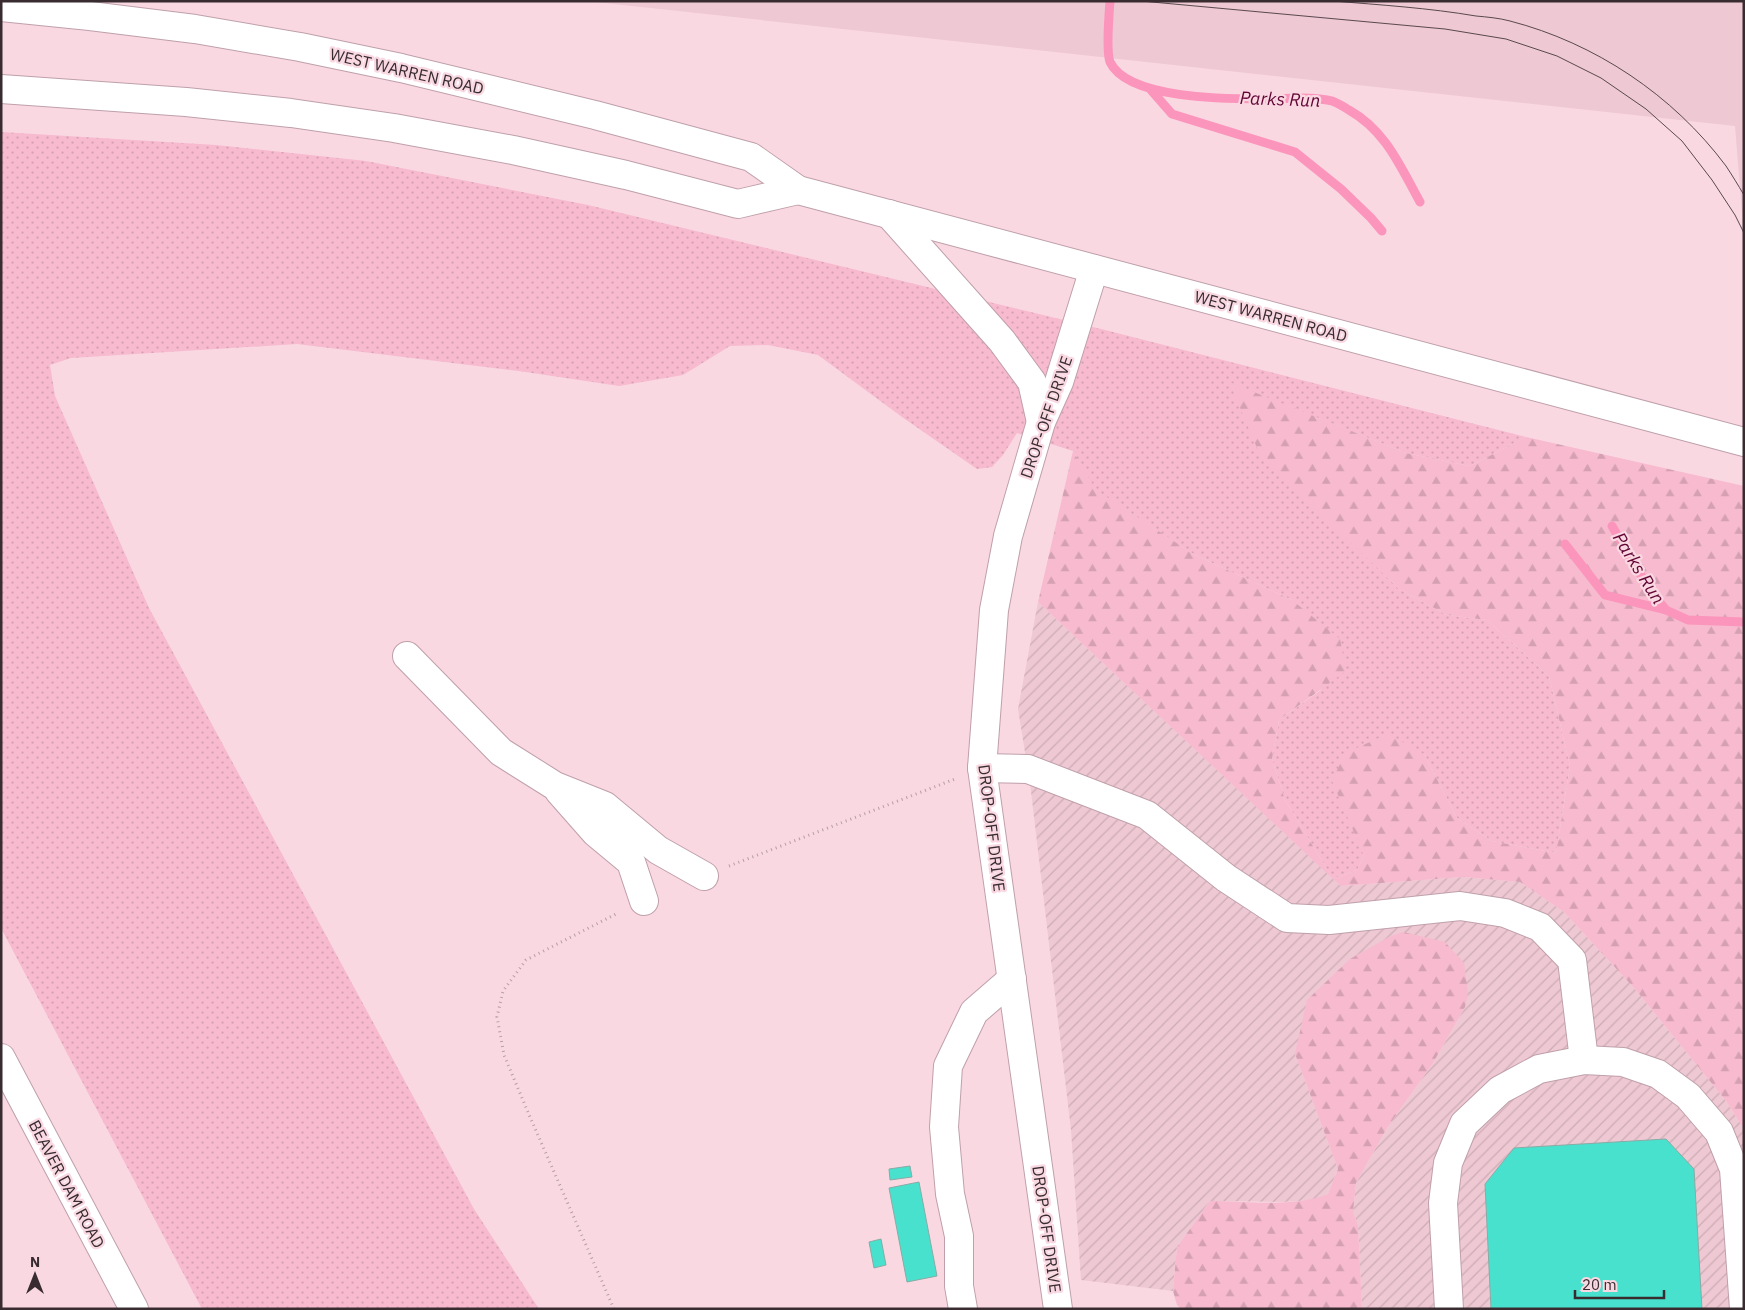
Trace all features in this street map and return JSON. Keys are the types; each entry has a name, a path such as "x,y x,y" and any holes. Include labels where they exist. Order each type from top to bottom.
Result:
{"main road":[{"name":"WEST WARREN ROAD","path":"1,7 90,16 195,30 300,47 401,68 595,115 751,156 798,190 1744,442"},
{"name":"WEST WARREN ROAD","path":"1,89 186,102 291,112 394,128 513,150 626,175 738,204 798,190"},
{"path":"889,214 1002,342 1032,382 1041,422"},
{"name":"DROP-OFF DRIVE","path":"1058,1309 982,768 994,610 1008,536 1041,422 1059,382 1094,269"},
{"path":"407,656 501,752 555,786 605,806 658,850 704,876"},
{"path":"982,768 1028,769 1147,815 1226,878 1287,918 1329,920 1460,906 1505,913 1540,927 1572,960 1584,1060"},
{"path":"555,786 596,833 631,862 644,901"},
{"path":"963,1309 959,1286 959,1236 950,1194 944,1127 948,1066 974,1012 1012,979"},
{"name":"BEAVER DAM ROAD","path":"1,1058 134,1309"},
{"path":"1449,1309 1443,1203 1448,1163 1464,1124 1500,1090 1539,1069 1584,1060 1624,1062 1658,1074 1688,1096 1719,1132 1734,1169 1744,1309"}],"path":[{"path":"704,876 982,768"},
{"path":"614,1309 504,1055 497,1017 503,991 526,960 606,917 644,901"}],"shaded area":[{"path":"586,1 1744,1 1744,238 1735,126"},
{"path":"1038,602 1341,886 1463,877 1520,882 1564,912 1635,989 1726,1101 1744,1129 1744,1309 1362,1309 1358,1225 1353,1212 1356,1183 1387,1128 1433,1063 1465,1007 1295,1054 1338,1169 1328,1194 1314,1200 1282,1202 1210,1201 1177,1247 1173,1291 1081,1280 1071,1130 1030,783 1018,709"}],"green space":[{"path":"1,132 216,145 366,161 588,205 1101,329 1526,437 1470,466 1406,453 1230,383 1332,523 1399,589 1447,615 1487,620 1549,676 1570,766 1556,853 1492,841 1457,818 1424,754 1352,824 1364,856 1357,870 1333,879 1285,800 1272,759 1279,720 1321,690 1292,600 1195,555 1095,490 1073,451 1017,433 1003,455 992,467 977,469 818,355 768,345 730,346 683,375 619,386 519,371 297,344 71,358 50,365 55,396 149,608 474,1209 539,1309 202,1309 1,928"},
{"path":"1229,382 1406,453 1470,466 1526,437 1744,486 1744,1129 1726,1101 1635,989 1564,912 1520,882 1463,877 1341,886 1333,879 1357,870 1364,856 1332,781 1345,753 1388,734 1424,754 1457,818 1492,841 1556,853 1570,766 1549,676 1487,620 1447,615 1399,589 1260,455"},
{"path":"1073,451 1096,490 1195,555 1292,600 1340,639 1346,671 1279,720 1272,759 1285,800 1333,879 1038,602"},
{"path":"1403,932 1445,942 1464,963 1468,993 1465,1007 1433,1063 1387,1128 1356,1183 1353,1212 1358,1225 1362,1309 1181,1309 1177,1305 1173,1291 1177,1247 1210,1201 1285,1202 1300,1201 1328,1194 1338,1169 1295,1054 1307,1000 1350,959 1389,937"}],"building":[{"path":"1666,1139 1694,1169 1702,1309 1491,1309 1485,1184 1514,1148"},
{"path":"910,1166 912,1177 890,1180 889,1169"},
{"path":"919,1182 937,1276 907,1282 889,1188"},
{"path":"881,1239 886,1265 874,1268 869,1242"}],"waterway":[{"name":"Parks Run","path":"1110,1 1108,50 1110,62 1120,74 1137,84 1181,95 1229,99 1308,98 1334,102 1373,128 1391,150 1420,202"},
{"name":"Parks Run","path":"1151,90 1172,114 1295,152 1341,189 1382,231"},
{"name":"Parks Run","path":"1612,526 1651,592 1666,610 1688,620 1744,622"},
{"name":"Parks Run","path":"1565,544 1605,595 1666,610"}],"tram line":[{"path":"1141,1 1445,29 1506,39 1557,56 1601,78 1646,109 1682,141 1712,180 1735,215 1744,233"},
{"path":"1333,1 1423,9 1502,19 1542,31 1572,43 1630,75 1682,116 1726,166 1744,195"}]}
